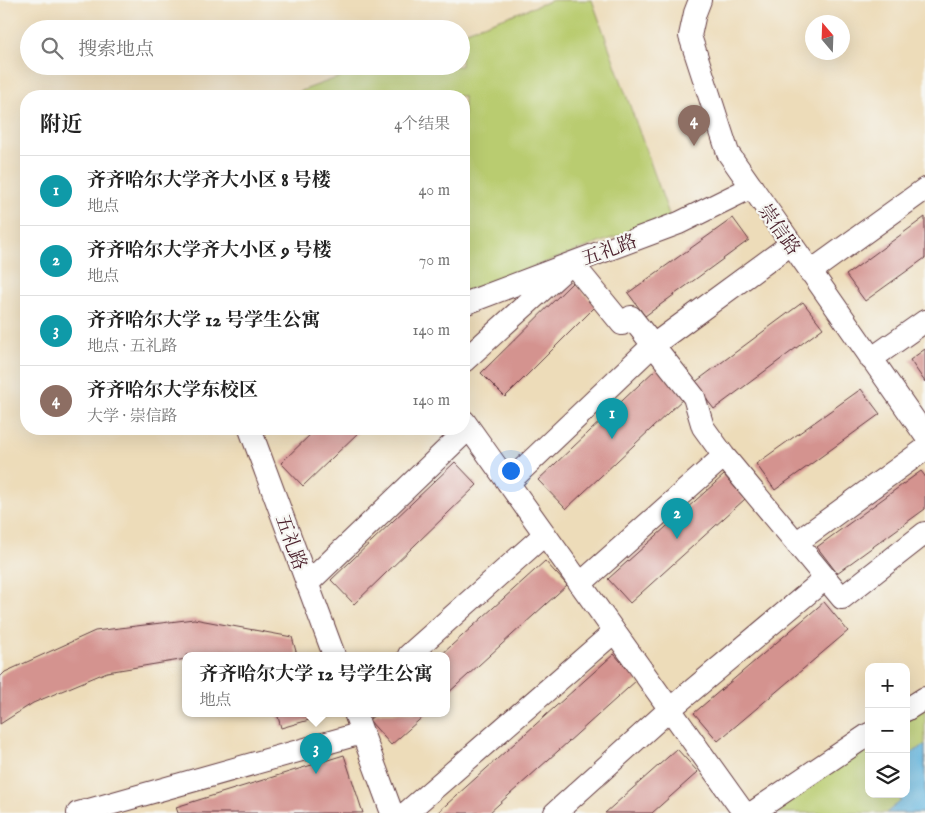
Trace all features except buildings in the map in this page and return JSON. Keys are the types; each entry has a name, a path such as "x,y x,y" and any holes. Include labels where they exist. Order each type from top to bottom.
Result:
{"street":[{"name":"崇信路","path":"700,0 690,36 728,153 925,435"},
{"name":"五礼路","path":"470,302 680,223 752,187"},
{"path":"810,272 925,189"},
{"path":"508,483 652,346 791,244"},
{"path":"470,356 572,262 622,324 630,317 694,397 703,427 724,456 842,598 925,533"},
{"path":"871,359 925,321"},
{"path":"470,430 744,813"},
{"name":"五礼路","path":"252,435 333,652"},
{"path":"307,584 455,435"},
{"path":"796,543 925,449"},
{"path":"580,584 724,456"},
{"path":"412,652 545,534"},
{"path":"554,813 670,709 826,578"},
{"path":"406,813 614,632"},
{"path":"909,708 925,698"},
{"path":"78,813 145,804 359,723 392,813"},
{"path":"752,813 865,737"}],"green space":[{"path":"553,0 592,0 670,217 470,290 470,90 304,90 345,75 470,75 470,30"},
{"path":"925,706 925,813 770,813 865,745 865,798 910,798 910,715"}],"water":[{"path":"925,745 925,813 886,813 901,801 899,798 910,798 910,754"}],"place":[{"name":"齐齐哈尔大学东校区","path":"694,146"},
{"name":"齐齐哈尔大学齐大小区 8 号楼","path":"612,439"},
{"name":"齐齐哈尔大学齐大小区 9 号楼","path":"677,539"},
{"name":"齐齐哈尔大学 12 号学生公寓","path":"316,774"}]}
